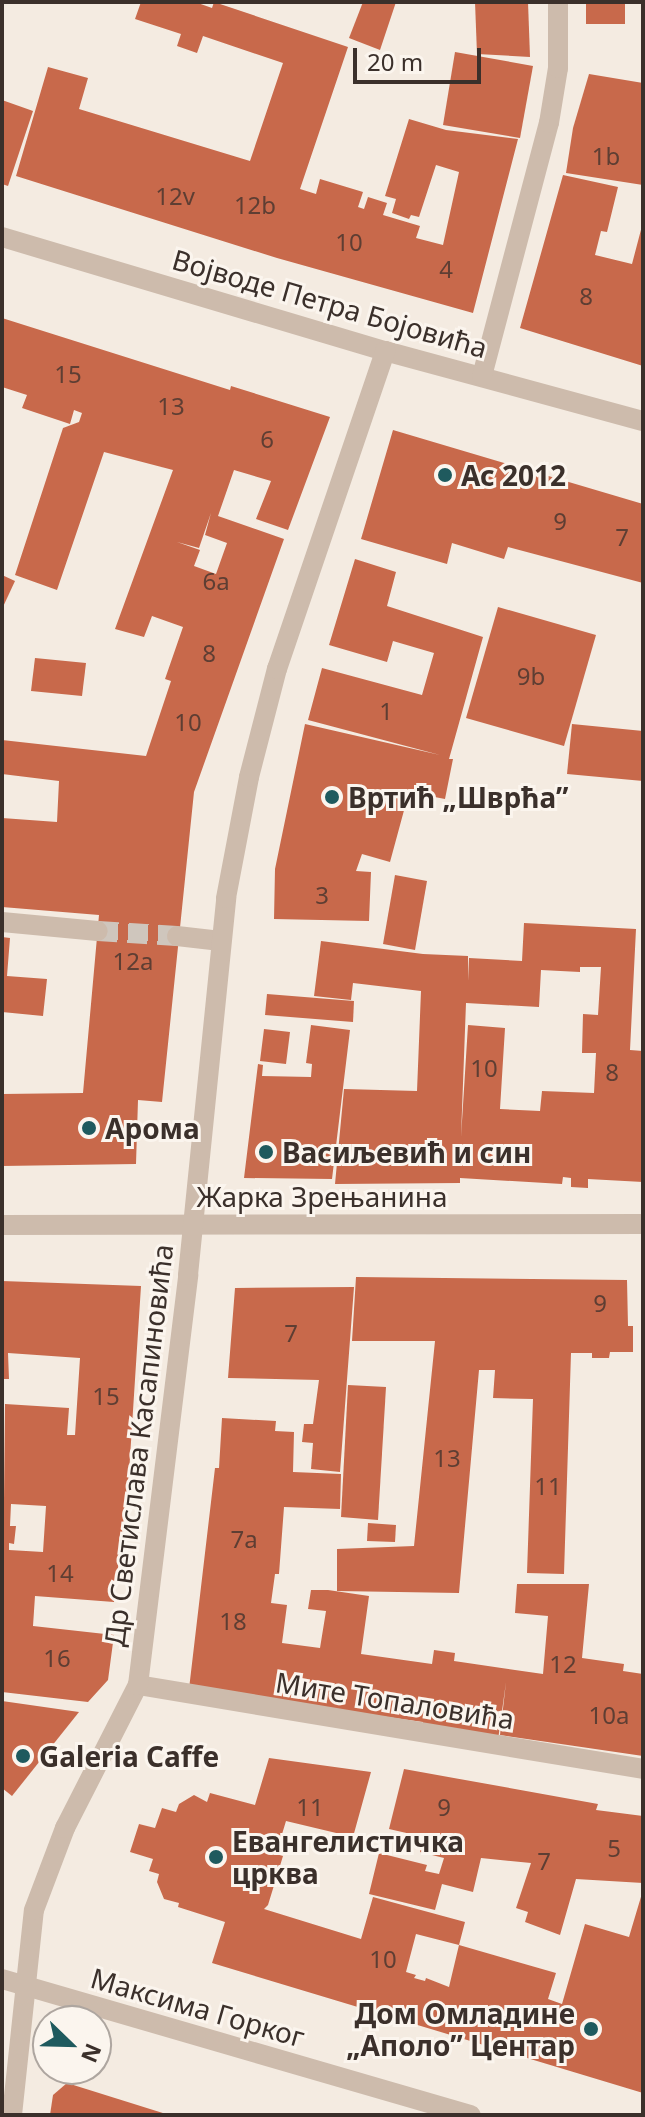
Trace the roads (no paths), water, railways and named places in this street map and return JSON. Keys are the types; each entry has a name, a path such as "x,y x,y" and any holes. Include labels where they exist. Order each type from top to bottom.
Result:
{"street":[{"path":"482,376 549,123 558,68 558,2"},
{"name":"Војводе Петра Бојовића","path":"2,237 385,351 643,421"},
{"name":"Др Светислава Касапиновића","path":"12,2115 34,1910 65,1828 138,1685 193,1226 221,941 249,777 277,669 385,351"},
{"path":"2,922 98,931"},
{"path":"177,936 221,941"},
{"name":"Жарка Зрењанина","path":"2,1225 643,1224"},
{"name":"Мите Топаловића","path":"138,1685 643,1769"},
{"name":"Максима Горког","path":"2,1979 471,2115"}],"tunnel":[{"path":"98,931 177,936"}],"place":[{"name":"Ас 2012","path":"445,475"},
{"name":"Вртић „Шврћа”","path":"332,797"},
{"name":"Арома","path":"89,1128"},
{"name":"Васиљевић и син","path":"266,1152"},
{"name":"Galeria Caffe","path":"23,1756"},
{"name":"Евангелистичка црква","path":"216,1857"},
{"name":"Дом Омладине „Аполо” Центар","path":"591,2029"}]}
